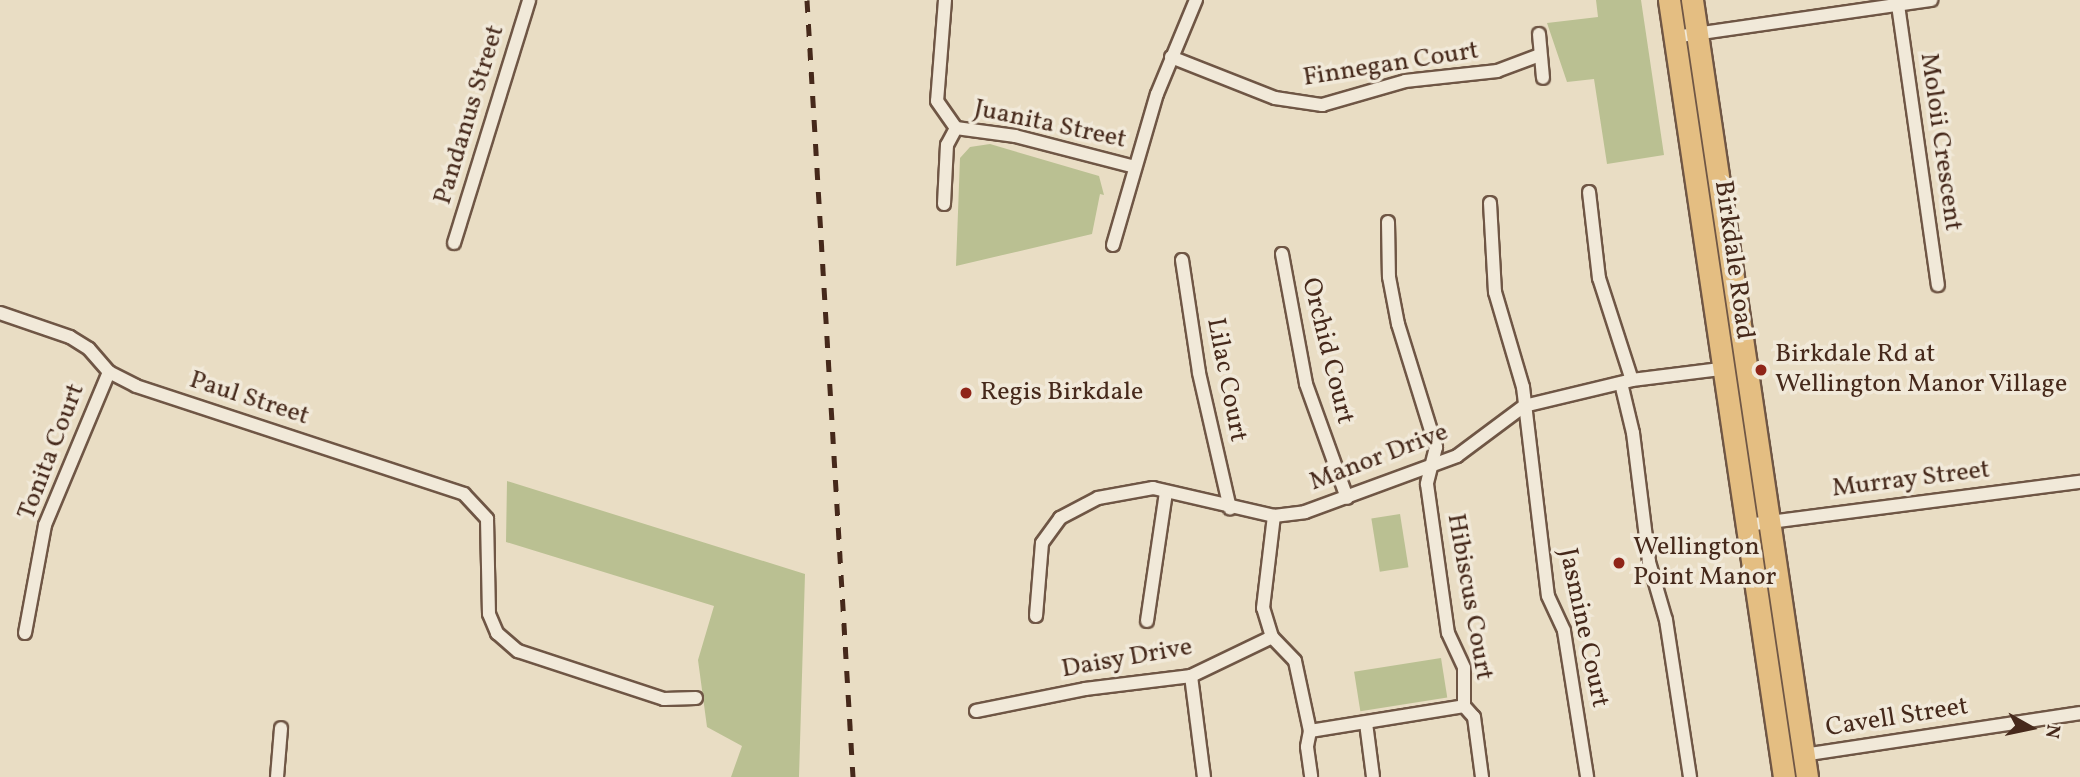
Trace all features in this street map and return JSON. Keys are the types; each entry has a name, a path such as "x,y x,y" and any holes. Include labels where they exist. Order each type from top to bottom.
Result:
{"main road":[{"name":"Birkdale Road","path":"1669,0 1720,369 1747,525 1784,777"},
{"name":"Birkdale Road","path":"1692,0 1744,371 1770,521 1807,777"}],"street":[{"name":"Pandanus Street","path":"454,243 529,0"},
{"name":"Juanita Street","path":"945,0 937,101 956,128 1015,136 1135,167"},
{"path":"1113,246 1135,167 1171,57 1196,0"},
{"path":"1674,37 1931,0"},
{"name":"Moloii Crescent","path":"1898,5 1938,285"},
{"path":"1539,34 1543,78"},
{"name":"Finnegan Court","path":"1171,57 1275,98 1322,105 1405,81 1497,71 1540,55"},
{"name":"Juanita Street","path":"944,204 947,145 956,128"},
{"path":"1589,191 1599,278 1626,381 1649,562 1666,620 1690,777"},
{"name":"Jasmine Court","path":"1490,203 1495,292 1523,387 1548,596 1564,631 1587,777"},
{"name":"Hibiscus Court","path":"1388,222 1391,290 1405,357 1436,447 1435,465 1427,484 1448,633 1464,667 1464,706 1474,717 1482,777"},
{"name":"Orchid Court","path":"1282,254 1306,384 1347,498"},
{"name":"Lilac Court","path":"1182,260 1199,373 1230,508"},
{"name":"Paul Street","path":"0,313 70,337 89,349 109,372 136,386 464,494 487,519 489,614 497,633 518,650 664,699 696,698"},
{"name":"Manor Drive","path":"1035,615 1042,543 1060,518 1098,498 1139,488 1274,516 1347,498 1457,456 1524,406 1626,381 1720,369"},
{"name":"Tonita Court","path":"25,633 45,525 96,395 109,372"},
{"name":"Murray Street","path":"1747,525 2080,482"},
{"path":"1147,621 1166,493"},
{"path":"1274,516 1263,608 1272,637 1295,661 1310,732 1307,747 1311,777"},
{"name":"Daisy Drive","path":"976,711 1085,689 1191,676 1272,637"},
{"path":"1191,676 1204,777"},
{"path":"1310,732 1464,706"},
{"name":"Cavell Street","path":"1803,755 2080,713"},
{"path":"1366,723 1373,777"},
{"path":"277,777 281,728"}],"green space":[{"path":"1596,0 1641,0 1664,155 1607,164 1594,79 1567,82 1547,23 1598,17"},
{"path":"990,144 1099,176 1104,195 1100,194 1092,234 956,266 960,158 970,147"},
{"path":"507,481 805,574 799,777 731,777 742,746 707,727 698,660 714,606 506,542"},
{"path":"1400,514 1408,567 1380,572 1371,519"},
{"path":"1441,658 1447,698 1360,711 1354,672"}],"railway":[{"path":"807,0 853,777"}],"place":[{"name":"Birkdale Rd at Wellington Manor Village","path":"1761,370"},
{"name":"Regis Birkdale","path":"966,393"},
{"name":"Wellington Point Manor","path":"1619,563"}]}
